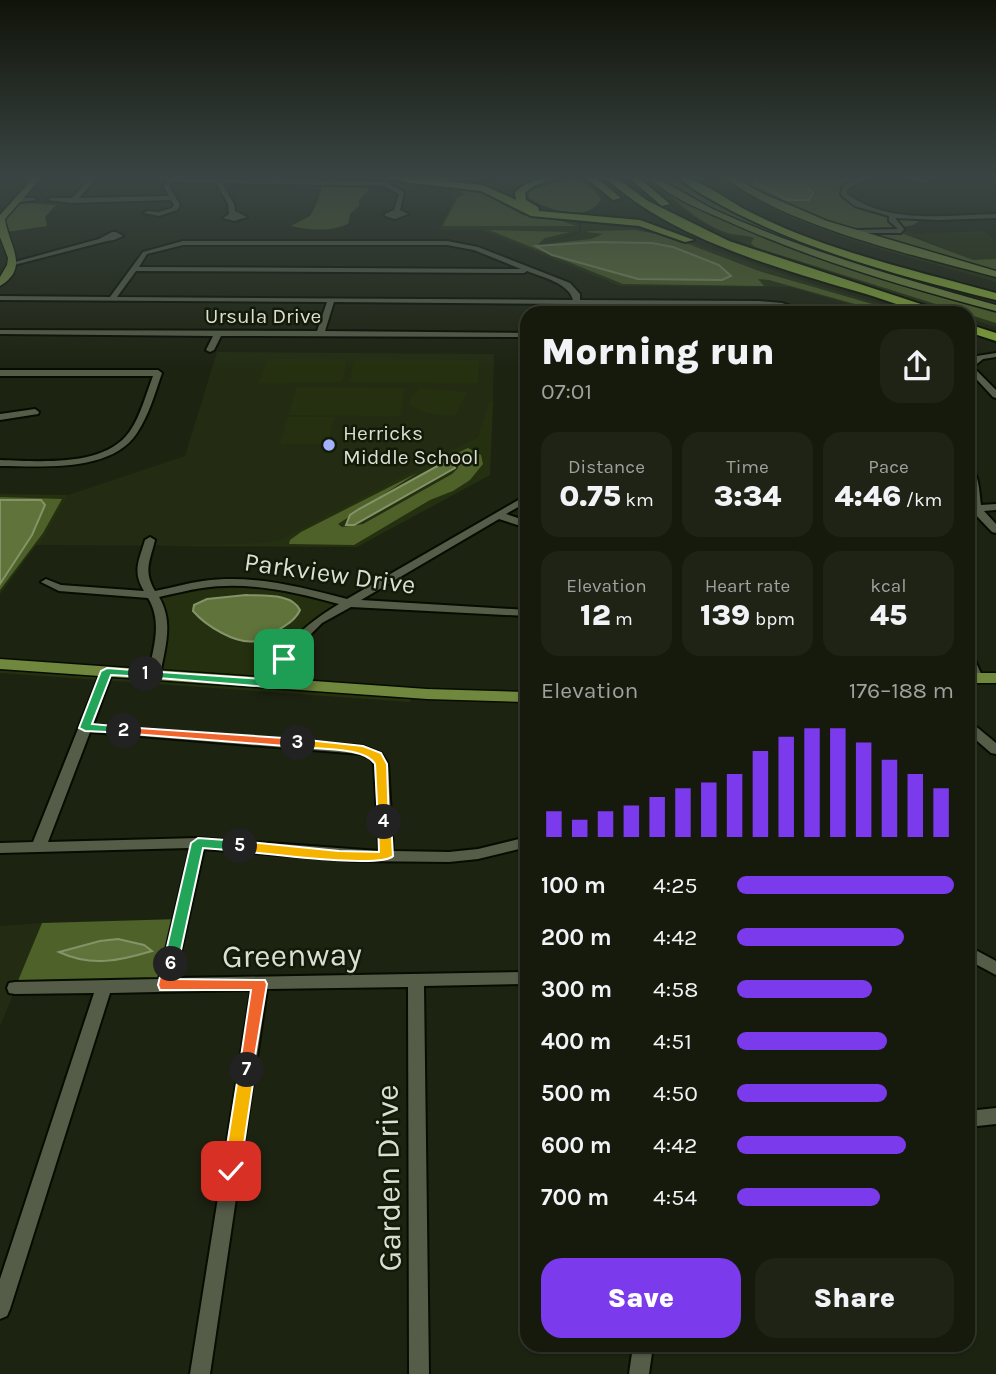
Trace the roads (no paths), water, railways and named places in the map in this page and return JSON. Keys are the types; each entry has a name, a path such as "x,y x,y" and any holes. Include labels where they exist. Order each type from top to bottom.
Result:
{"highway":[{"path":"696,241 898,306"},
{"path":"703,241 727,251"},
{"path":"721,241 920,306"},
{"path":"731,241 785,264"},
{"path":"811,241 845,256 996,307"},
{"path":"816,241 996,297"},
{"path":"845,241 996,287"},
{"path":"975,323 996,330"},
{"path":"975,330 996,337"}],"main road":[{"path":"0,283 14,263 5,241"},
{"path":"779,241 846,266 996,307"},
{"path":"886,241 996,274"},
{"path":"0,664 435,694 520,697"},
{"path":"975,678 996,678"}],"street":[{"path":"14,263 97,241"},
{"path":"112,299 145,253 167,245 195,242 458,243 567,285 576,294 577,306"},
{"path":"133,269 532,271"},
{"path":"0,298 577,301 760,303 785,306"},
{"path":"320,334 331,300"},
{"name":"Ursula Drive","path":"0,332 520,335"},
{"path":"210,350 218,333"},
{"path":"975,360 996,355"},
{"path":"0,373 158,373 132,435 120,446 104,453 65,462 0,463"},
{"path":"975,373 996,395"},
{"path":"0,417 35,412"},
{"path":"268,683 300,636 318,621 520,503"},
{"path":"975,509 996,507"},
{"path":"975,512 996,530"},
{"path":"500,516 520,523"},
{"path":"150,540 142,569 143,580 160,608 163,625 154,675"},
{"name":"Parkview Drive","path":"46,582 59,588 153,595 204,584 256,583 295,589 347,603 520,613"},
{"path":"39,846 107,671"},
{"path":"85,728 363,750 376,756 381,764 386,856"},
{"path":"975,733 996,750"},
{"path":"166,985 198,843"},
{"path":"0,848 198,843 339,856 386,856 478,854 520,844"},
{"path":"975,957 996,969"},
{"name":"Greenway","path":"15,988 520,978"},
{"name":"Garden Drive","path":"416,981 419,1374"},
{"path":"200,1374 260,984"},
{"path":"0,1309 104,987"},
{"path":"975,1118 996,1116"},
{"path":"639,1374 642,1352"}],"place":[{"name":"Herricks Middle School","path":"329,445"}]}
